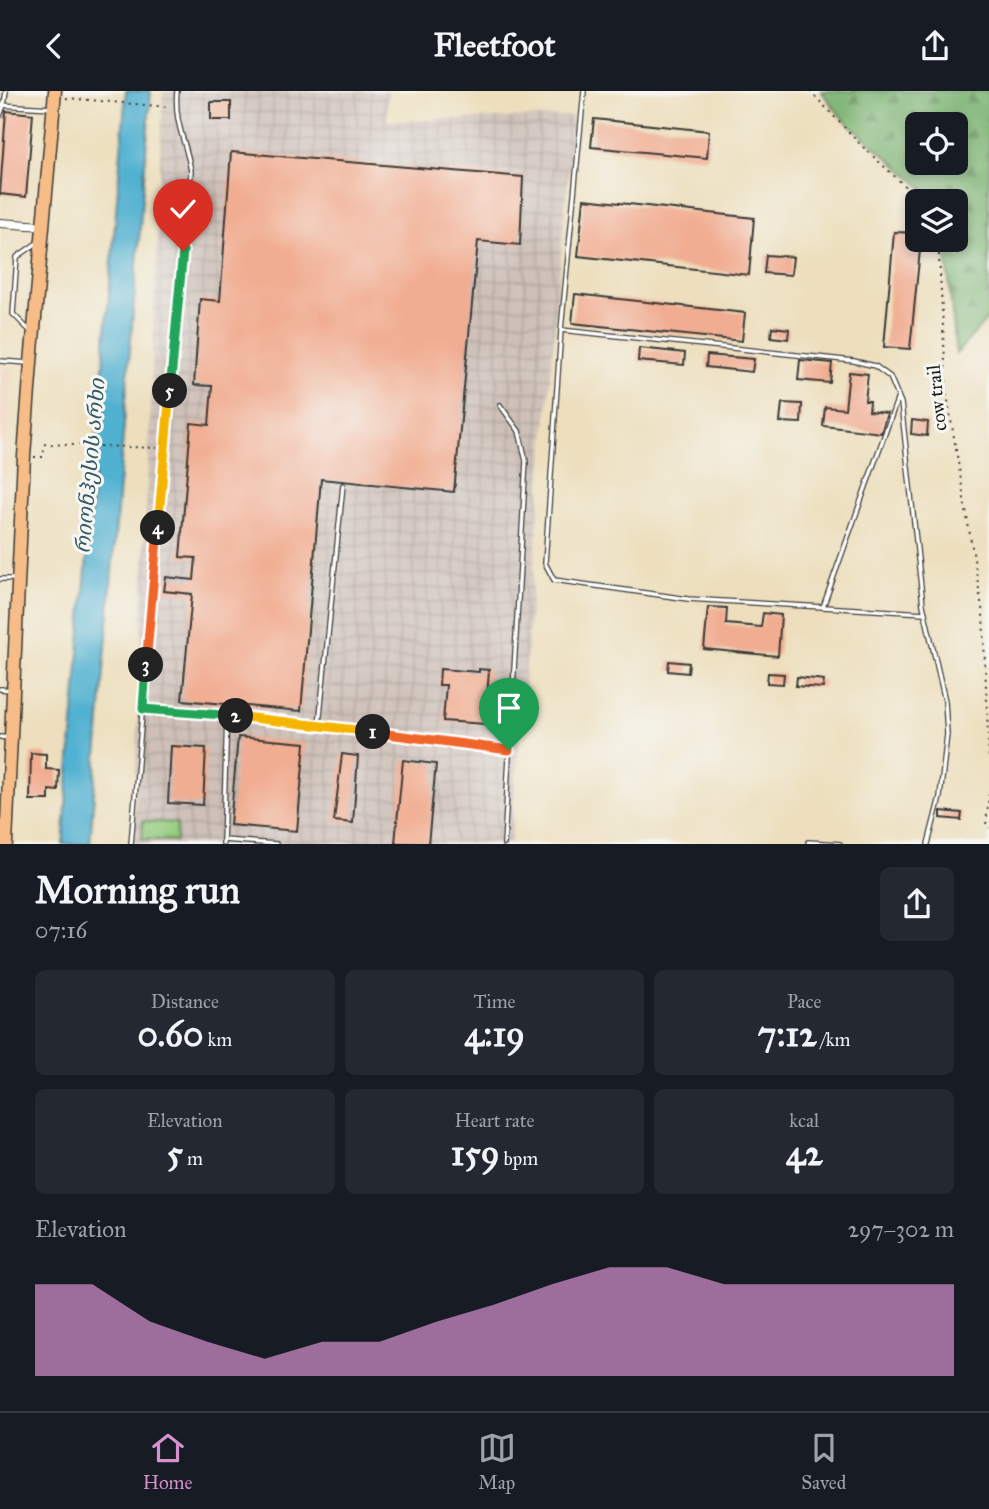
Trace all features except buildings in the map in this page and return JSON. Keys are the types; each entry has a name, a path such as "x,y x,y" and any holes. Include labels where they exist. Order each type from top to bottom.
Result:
{"main road":[{"path":"6,844 6,738 14,690 24,456 54,99"}],"street":[{"path":"0,223 43,226"}],"lane":[{"path":"0,116 6,91"},
{"path":"131,844 191,171 178,121 177,91"},
{"path":"584,91 561,330 544,563 554,580 688,599 925,613"},
{"path":"2,105 54,99"},
{"path":"33,334 13,314 17,257 42,240"},
{"path":"561,330 854,361 875,366 890,377 901,403 925,613 945,701 947,734 940,797 929,844"},
{"path":"0,361 31,363"},
{"path":"823,607 898,397"},
{"path":"500,405 519,431 526,461 504,844"},
{"path":"319,725 343,485"},
{"path":"0,579 19,579"},
{"path":"0,689 14,690"},
{"path":"143,709 319,725 509,750"},
{"path":"228,715 223,842 276,844"},
{"path":"808,842 840,844"}],"path":[{"path":"810,91 861,145 908,189"},
{"path":"54,99 165,107"},
{"name":"cow trail","path":"939,252 947,395 984,614 989,761"},
{"path":"24,456 44,457 45,444 165,448"},
{"path":"989,794 986,825 989,828"}],"shaded area":[{"path":"163,91 388,91 387,121 573,116 510,844 133,844"},
{"path":"0,369 11,369 1,576 0,576"}],"green space":[{"path":"821,91 989,91 989,317 956,354 946,252 968,252 968,189 924,189 908,175 968,175 968,112 905,112 905,172 842,118"},
{"path":"143,821 177,823 176,841 142,839"}],"water":[{"path":"126,91 151,91 90,844 63,844"}],"route":[{"path":"183,251 143,709 319,725 509,750"}],"water label":[{"name":"რიონჰესის არხი","path":"90,466"}]}
